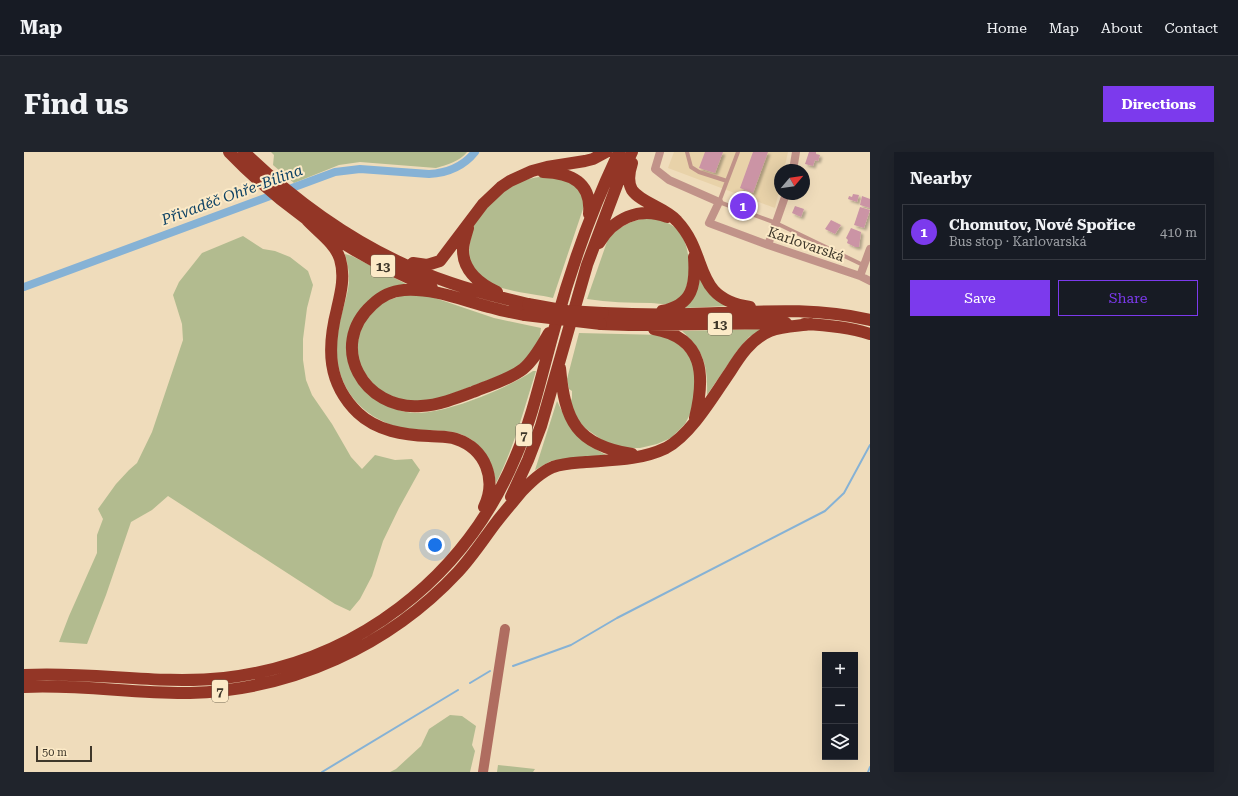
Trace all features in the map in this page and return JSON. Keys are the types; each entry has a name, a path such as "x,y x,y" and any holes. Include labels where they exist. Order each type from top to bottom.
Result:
{"highway":[{"name":"13","path":"229,152 324,218 360,241 414,268 450,283 491,296 526,310"},
{"name":"13","path":"244,152 256,171 276,196 310,222 357,252 408,278 459,298 492,308 567,311 629,325 773,323 811,324 832,326 870,334"},
{"path":"389,256 423,265 436,263 443,258 476,212 490,196 501,187 520,176 546,167 593,159 606,152"},
{"name":"7","path":"24,674 69,674 157,680 190,680 223,678 248,674 301,660 352,639 394,612 431,582 449,564 468,540 501,488 516,457 541,382 556,321 588,223 619,152"},
{"path":"633,152 629,174 629,181 632,189 638,196 667,212 686,232 694,251 692,287 687,298 679,306 671,309 637,315"},
{"name":"7","path":"24,687 68,687 189,693 222,691 278,681 306,672 357,650 381,636 421,608 460,571 495,524 514,492 541,426 587,265 612,198 633,152"},
{"path":"520,176 539,172 549,172 566,175 578,180 586,190 589,199 588,223"},
{"path":"587,265 608,230 620,220 641,213 656,214 670,218 686,232 707,282 715,293 724,300 736,305 775,311"},
{"path":"310,222 334,247 342,266 343,278 341,291 332,330 331,360 337,381 348,401 359,414 384,429 397,433 455,439 468,445 479,454 483,461 489,476 490,491 468,540"},
{"path":"469,223 463,250 464,260 472,274 480,283 526,310"},
{"path":"459,298 418,290 403,290 388,294 368,308 357,325 352,345 352,353 356,369 370,390 387,401 407,406 420,407 439,404 461,397 514,375 523,369 532,360 556,321"},
{"name":"13","path":"602,319 637,315 801,311 834,313 870,320"},
{"path":"495,524 527,486 543,473 553,468 567,463 625,459 643,456 666,447 678,439 695,420 751,344 770,331 811,324"},
{"path":"629,325 670,333 681,339 691,349 698,364 701,377 700,396 695,420"},
{"path":"560,360 563,394 566,406 577,428 590,440 603,448 643,456"}],"street":[{"path":"794,164 796,152"},
{"name":"Karlovarská","path":"660,153 655,168 669,180 719,202 709,223 768,245 860,276 870,282"},
{"path":"768,245 784,200"},
{"path":"860,276 870,249"},
{"path":"483,772 505,630"}],"lane":[{"path":"687,152 691,167 699,172 727,181"},
{"path":"719,202 738,152"},
{"name":"Karlovarská","path":"719,202 776,223 864,265"}],"shaded area":[{"path":"674,152 788,152 785,164 774,164 774,200 777,200 775,208 668,168"}],"green space":[{"path":"271,152 467,152 457,160 436,168 360,162 339,165 294,183 273,165 274,155"},
{"path":"539,177 563,180 575,185 582,193 584,206 553,298 516,292 489,283 475,270 469,255 473,226 483,211 495,199 515,184 523,180"},
{"path":"649,218 665,222 676,228 683,238 687,248 689,260 688,282 684,292 678,300 668,304 587,299 608,239 626,224"},
{"path":"243,236 263,249 275,251 290,257 308,271 313,285 307,308 303,339 303,360 306,380 312,395 332,424 351,457 362,469 375,455 395,460 412,459 420,470 383,541 372,576 360,599 350,611 335,604 168,496 152,510 131,522 106,595 87,644 59,642 97,553 97,535 103,519 98,509 116,484 137,463 152,432 183,340 182,324 173,295 179,282 202,253"},
{"path":"345,254 352,256 410,286 403,286 351,327 367,393 378,401 397,410 410,413 431,412 446,409 493,392 533,371 536,371 513,442 496,483 492,465 488,457 477,444 469,438 452,432 418,430 398,427 385,422 362,408 347,389 342,379 337,359 337,338 349,283 349,272"},
{"path":"699,272 729,306 684,308 693,297"},
{"path":"404,295 429,296 494,318 541,328 539,342 528,357 512,371 438,399 407,402 379,391 360,367 357,345 362,323 383,302"},
{"path":"763,329 749,337 737,351 707,395 707,376 700,352 682,331"},
{"path":"579,333 662,335 674,340 690,356 697,378 692,410 685,424 671,438 657,444 640,448 623,448 605,442 585,428 577,419 570,403 572,391 569,389 567,379"},
{"path":"557,401 571,427 581,439 606,455 551,461 535,470"},
{"path":"450,715 462,716 476,726 472,745 475,751 470,772 390,772 396,769 421,746 429,729"},
{"path":"498,765 535,769 533,772 497,772"}],"building":[{"path":"705,152 723,152 715,173 699,168"},
{"path":"753,152 768,152 753,193 740,188"},
{"path":"809,152 816,152 816,154 820,155 818,161 815,160 813,166 810,164 805,164"},
{"path":"853,194 859,195 857,202 848,199 849,196 852,197"},
{"path":"862,196 870,199 870,208 860,205"},
{"path":"795,206 804,209 801,217 792,213"},
{"path":"860,207 870,210 864,228 854,225"},
{"path":"831,220 841,225 835,234 825,229"},
{"path":"851,228 861,232 859,247 855,247 847,243 848,240 846,238"}],"waterway":[{"name":"Přivaděč Ohře-Bílina","path":"24,287 335,172 360,169 429,174 449,171 465,162 475,152"},
{"path":"513,666 571,645 617,618 825,511 844,493 870,445"},
{"path":"470,683 490,671"},
{"path":"322,772 458,690"},
{"path":"868,772 870,767"}],"place":[{"name":"Chomutov, Nové Spořice","path":"743,206"}]}
